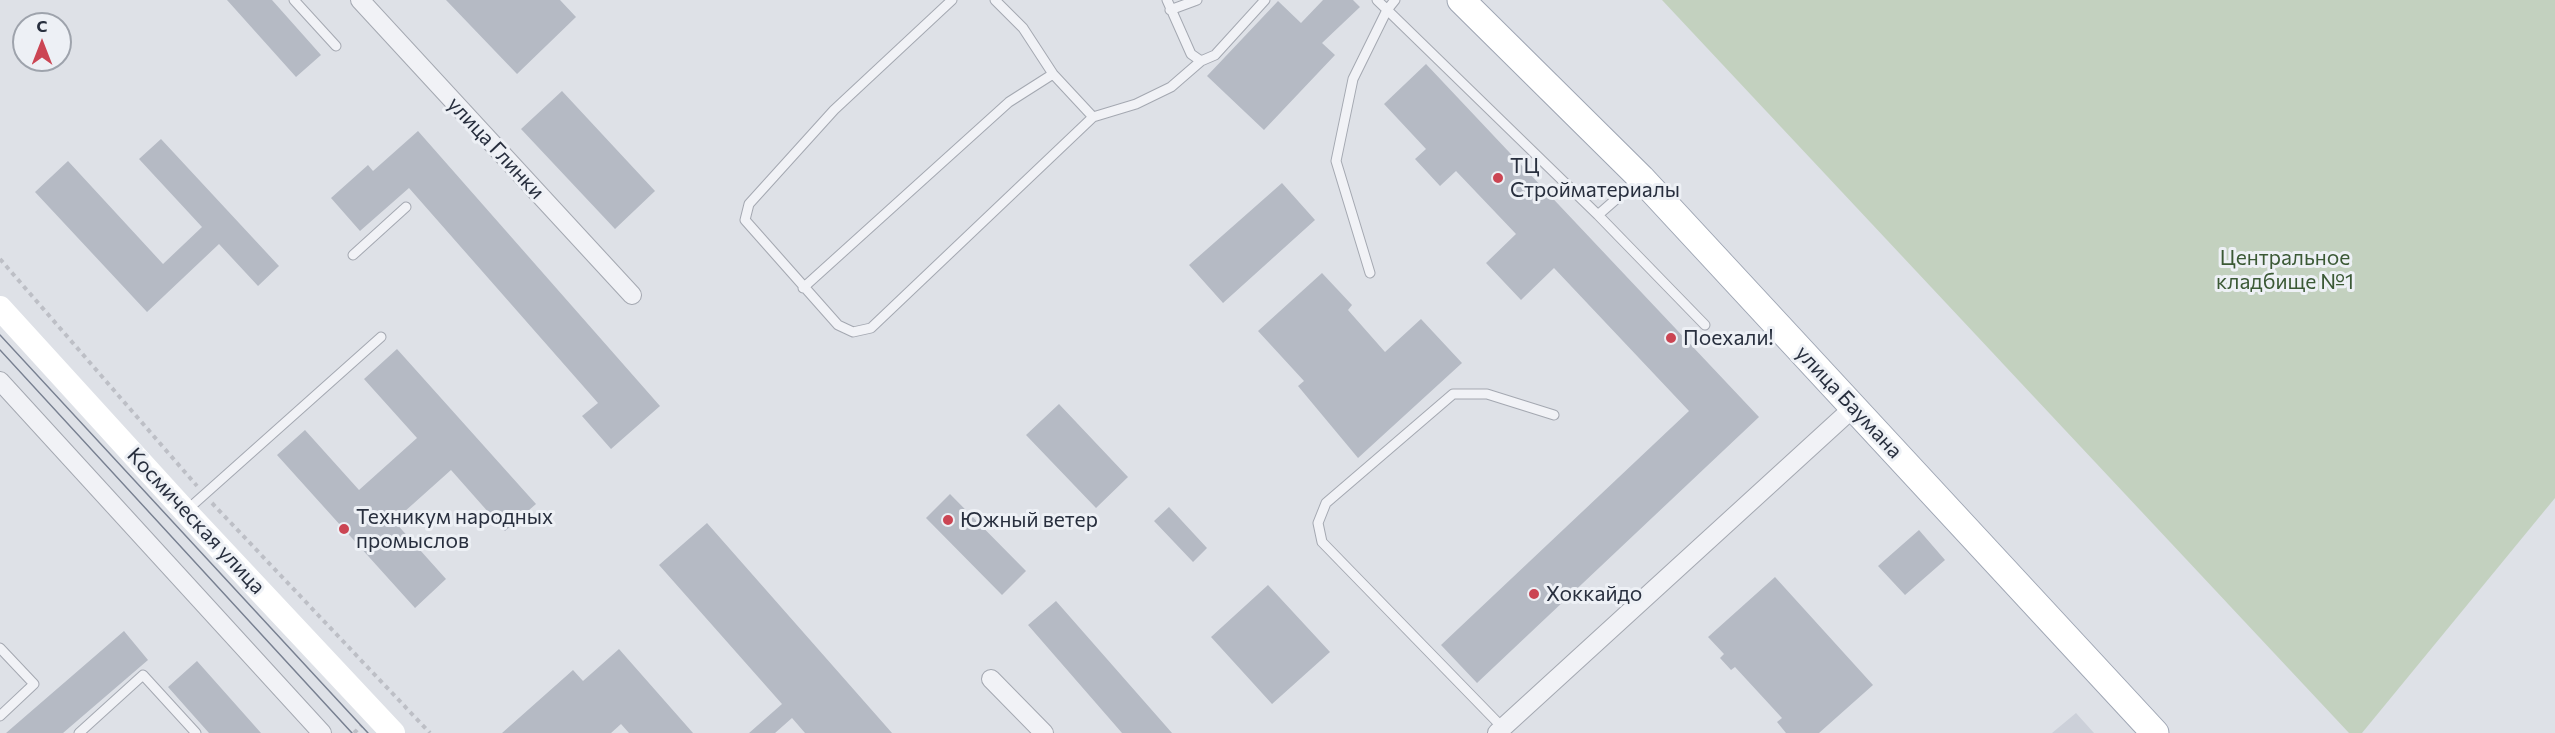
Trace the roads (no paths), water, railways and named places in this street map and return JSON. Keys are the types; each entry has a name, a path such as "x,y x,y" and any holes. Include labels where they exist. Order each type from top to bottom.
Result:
{"main road":[{"name":"улица Баумана","path":"1461,0 1641,178 2155,733"},
{"name":"Космическая улица","path":"0,308 185,511 393,733"}],"street":[{"name":"улица Глинки","path":"360,0 632,295"},
{"path":"0,381 322,733"},
{"path":"1500,730 1854,407"},
{"path":"991,679 1044,733"}],"lane":[{"path":"294,0 336,46"},
{"path":"952,0 834,110 749,204 745,220 838,325 853,333 871,328 1093,117 1136,104 1171,87 1201,61 1215,55 1265,0"},
{"path":"995,0 1023,28 1053,74 1093,117"},
{"path":"1167,0 1191,54 1201,61"},
{"path":"1170,10 1197,0"},
{"path":"1377,0 1598,215 1705,325"},
{"path":"1370,273 1336,161 1353,79 1387,10 1395,0"},
{"path":"803,288 1009,102 1053,74"},
{"path":"1598,215 1641,178"},
{"path":"353,255 406,207"},
{"path":"185,511 381,337"},
{"path":"1500,730 1322,542 1318,523 1326,503 1453,394 1487,394 1554,415"},
{"path":"0,648 34,684 0,716"},
{"path":"80,733 143,675 196,733"}],"tram line":[{"path":"0,335 368,733"},
{"path":"0,350 352,733"}],"place":[{"name":"ТЦ Стройматериалы","path":"1498,178"},
{"name":"Поехали!","path":"1671,338"},
{"name":"Южный ветер","path":"948,520"},
{"name":"Техникум народных промыслов","path":"344,529"},
{"name":"Хоккайдо","path":"1534,594"}],"park label":[{"name":"Центральное кладбище №1","path":"2285,270"}]}
